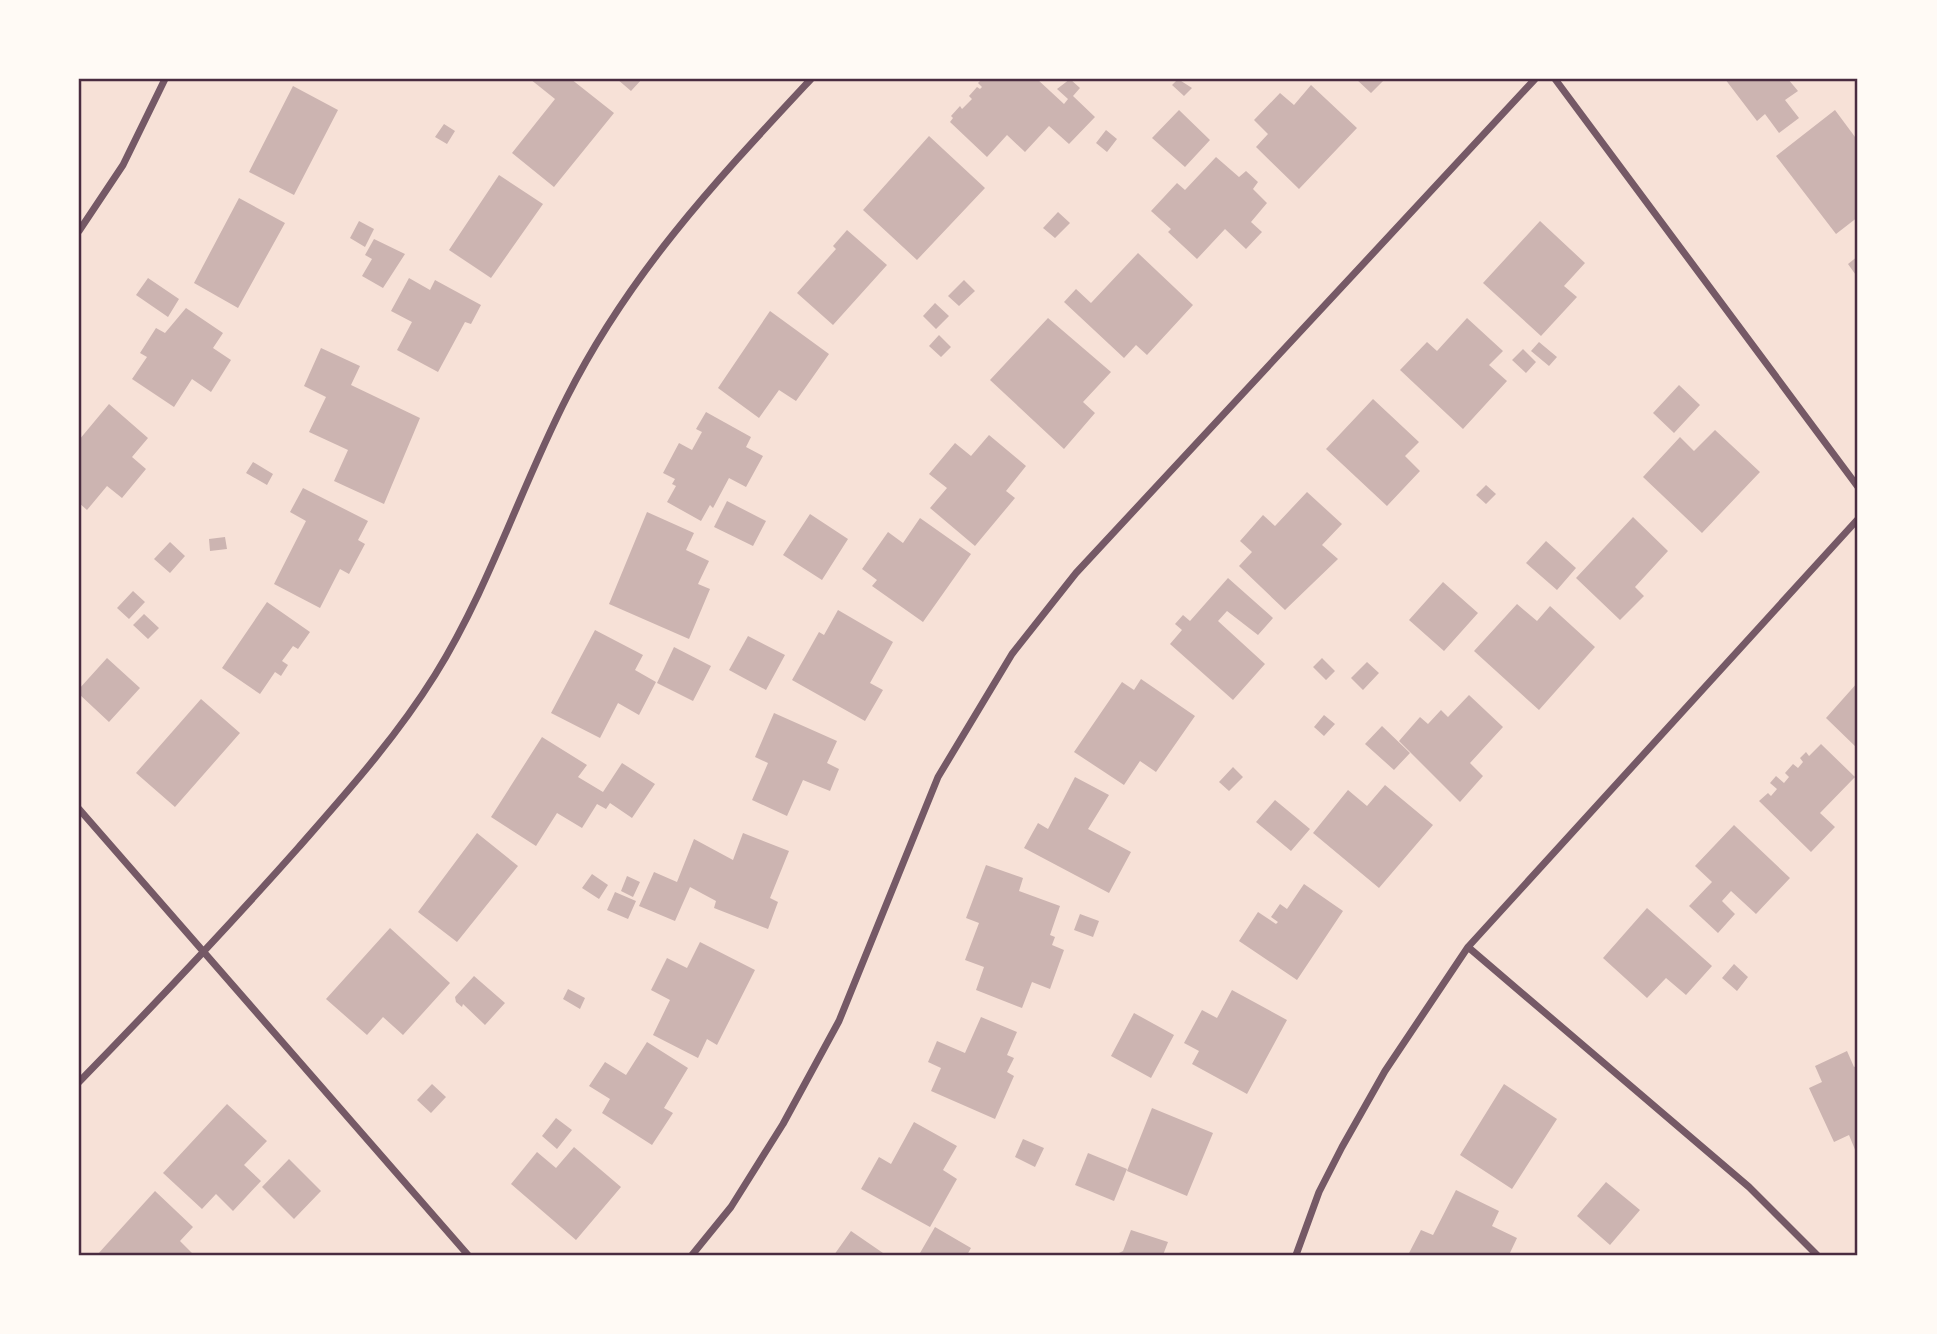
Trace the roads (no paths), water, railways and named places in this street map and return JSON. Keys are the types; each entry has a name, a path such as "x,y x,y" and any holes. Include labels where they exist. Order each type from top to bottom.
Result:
{"street":[{"path":"79,231 123,165 164,79"},
{"path":"79,1082 205,953 386,749 435,674 474,605 567,396 638,278 685,215 811,79"},
{"path":"692,1255 731,1207 776,1136 839,1021 938,777 1012,654 1076,573 1535,79"},
{"path":"1555,79 1858,487"},
{"path":"1296,1255 1319,1192 1342,1147 1385,1071 1468,947 1858,519"},
{"path":"79,809 468,1255"},
{"path":"1468,947 1749,1187 1817,1255"}]}
